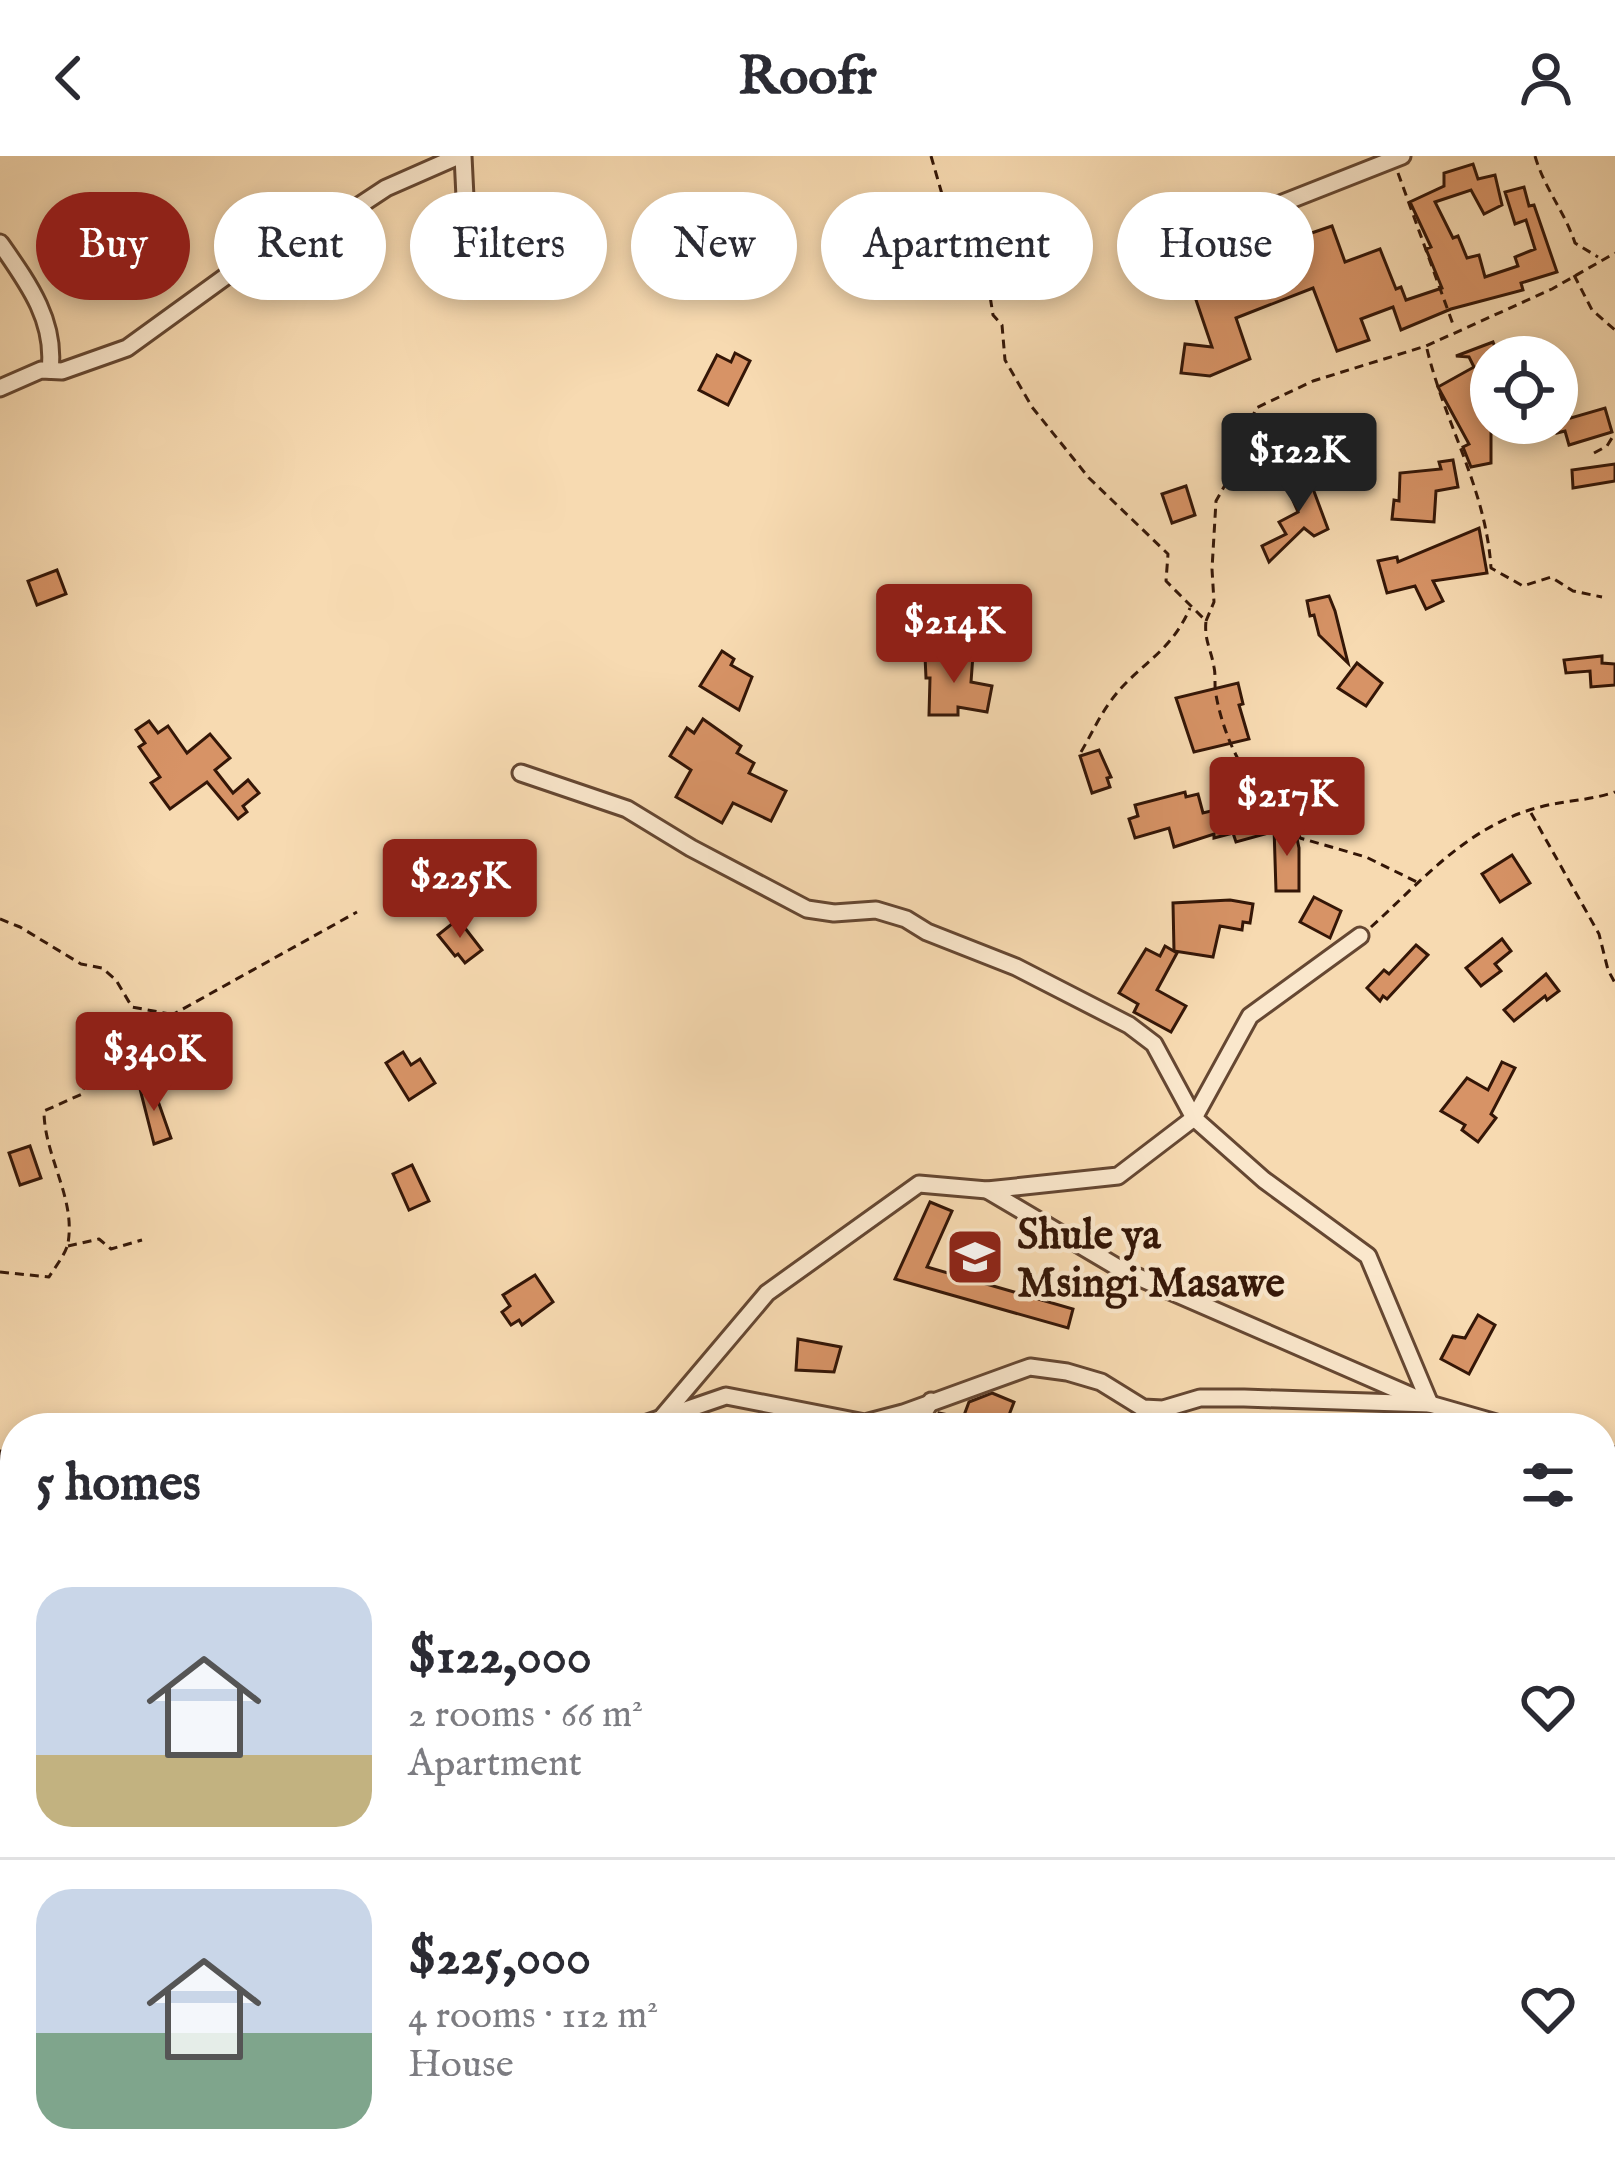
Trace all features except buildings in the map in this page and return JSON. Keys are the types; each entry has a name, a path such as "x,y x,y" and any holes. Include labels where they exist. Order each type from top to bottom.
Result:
{"street":[{"path":"0,388 41,370 62,371 127,349 268,251 336,221 386,188 461,156 463,192"},
{"path":"1310,192 1397,158"},
{"path":"0,244 47,318 53,344 50,370"},
{"path":"521,773 627,809 807,909 834,913 876,910 906,919 1016,967 1129,1025 1154,1044 1193,1118 1264,1180 1368,1256 1430,1404"},
{"path":"666,1413 767,1293 920,1184 987,1190 1118,1176 1193,1118 1250,1016 1360,936"},
{"path":"987,1190 1122,1270 1430,1404 1462,1413"},
{"path":"904,1413 1030,1366 1101,1382 1143,1408 1162,1409 1200,1398 1430,1404"},
{"path":"672,1413 726,1396 814,1413"},
{"path":"924,1413 931,1401"}],"path":[{"path":"931,156 944,201 978,220 993,315 1002,325 1005,360 1032,407 1089,478 1168,554 1166,581 1205,621"},
{"path":"1534,156 1544,186 1567,218 1575,243 1601,258"},
{"path":"1397,158 1455,330"},
{"path":"1417,882 1366,857 1300,838 1296,819 1262,795 1245,772 1223,723 1214,667 1204,640 1205,621 1214,602 1216,501 1233,471 1256,408 1313,381 1426,346 1552,289 1615,253"},
{"path":"1573,274 1592,310 1615,330"},
{"path":"1426,346 1435,383 1478,494 1490,568 1523,586 1551,578 1573,591 1602,597"},
{"path":"1594,453 1607,446 1615,433"},
{"path":"1082,752 1111,700 1156,659 1191,606"},
{"path":"1360,936 1465,841 1530,811 1615,792"},
{"path":"1530,811 1599,934 1615,983"},
{"path":"0,1272 49,1277 68,1246 68,1203 58,1184 44,1111 82,1094 93,1059 357,912"},
{"path":"0,919 81,964 102,968 116,980 131,1007 175,1016"},
{"path":"68,1246 99,1239 111,1249 142,1240"}],"place":[{"name":"Shule ya Msingi Masawe","path":"975,1257"}]}
